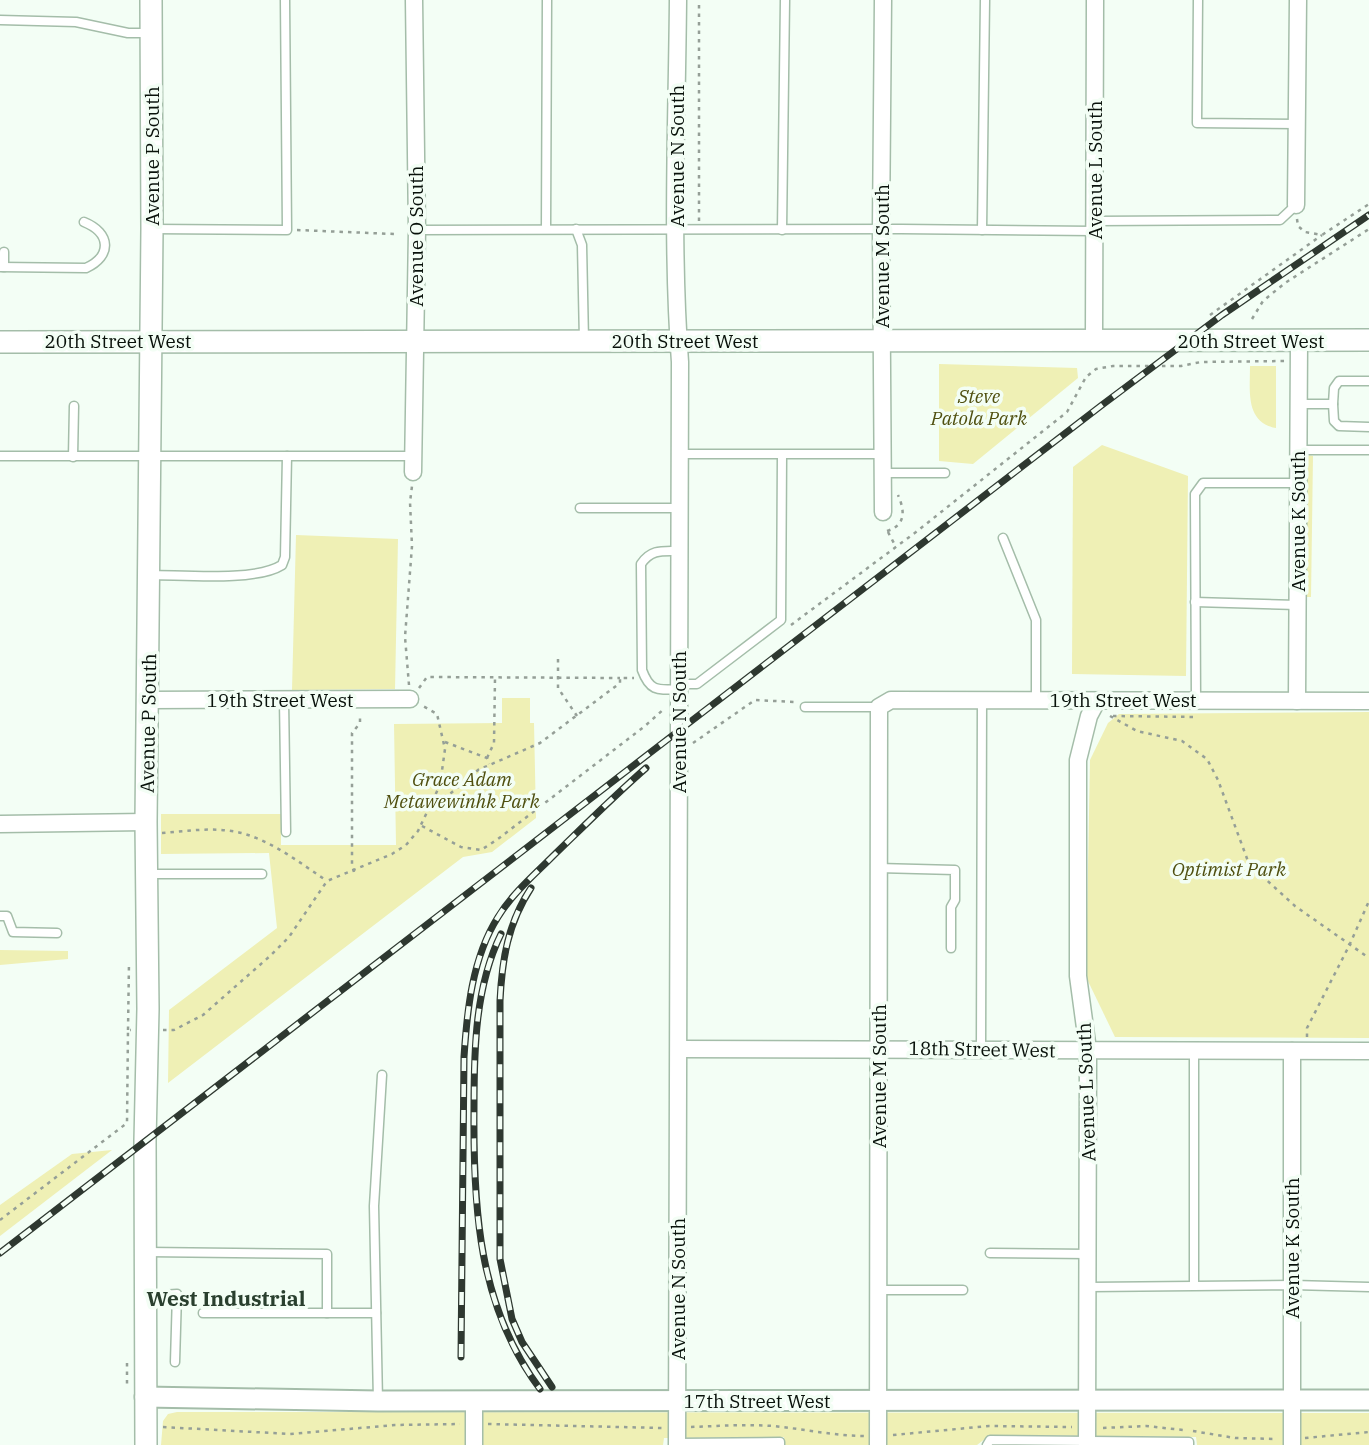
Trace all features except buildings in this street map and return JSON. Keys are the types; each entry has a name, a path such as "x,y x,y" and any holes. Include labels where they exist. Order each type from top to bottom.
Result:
{"main road":[{"name":"Avenue P South","path":"146,1435 146,1252 138,1030 147,874 152,0"},
{"name":"20th Street West","path":"0,342 1094,341 1299,351 1369,340"}],"street":[{"name":"Avenue O South","path":"413,472 416,340 414,0"},
{"name":"Avenue N South","path":"677,1444 678,0"},
{"name":"Avenue M South","path":"883,0 883,512"},
{"name":"Avenue L South","path":"1094,341 1095,0"},
{"path":"1298,0 1297,124 1300,212"},
{"name":"Avenue K South","path":"1297,701 1299,351"},
{"name":"19th Street West","path":"149,700 410,699"},
{"name":"19th Street West","path":"879,707 891,700 1369,701"},
{"name":"Avenue L South","path":"1087,1444 1088,1050 1078,976 1078,760 1089,716 1097,701"},
{"name":"Avenue M South","path":"878,1445 879,707"},
{"path":"0,824 147,828"},
{"name":"18th Street West","path":"679,1049 1369,1051"},
{"name":"Avenue K South","path":"1292,1445 1293,1284 1300,1051"},
{"name":"17th Street West","path":"145,1397 378,1401 1369,1400"},
{"path":"474,1401 474,1445"}],"lane":[{"path":"152,229 287,230 285,0"},
{"path":"546,229 547,0"},
{"path":"782,230 785,0"},
{"path":"982,230 985,0"},
{"path":"1198,0 1197,123 1297,124"},
{"path":"0,20 76,22 128,33 152,33"},
{"path":"416,230 982,230 1280,220 1300,212"},
{"path":"4,252 2,267 86,268 97,263 104,253 104,239 98,228 84,222"},
{"path":"576,229 582,244 584,341"},
{"path":"1369,381 1339,380 1334,388 1333,404 1334,421 1339,426 1369,427"},
{"path":"1298,404 1333,404"},
{"path":"73,457 74,406"},
{"path":"1298,450 1369,450"},
{"path":"679,454 883,454"},
{"path":"0,456 414,456"},
{"path":"150,575 240,575 273,571 282,565 285,557 287,456"},
{"path":"679,551 653,551 642,564 642,670 646,682 658,690 696,684 781,620 782,456"},
{"path":"883,473 945,473"},
{"path":"1196,700 1197,489 1203,483 1298,483"},
{"path":"580,508 679,508"},
{"path":"1003,538 1036,620 1036,700"},
{"path":"1195,602 1297,605"},
{"path":"284,700 286,832"},
{"path":"981,1050 982,700"},
{"path":"804,705 879,707"},
{"path":"878,868 955,870 951,947"},
{"path":"147,874 262,873"},
{"path":"0,916 7,916 13,932 58,933"},
{"path":"1194,1050 1194,1285"},
{"path":"378,1401 374,1206 382,1075"},
{"path":"146,1252 327,1254 327,1313"},
{"path":"990,1253 1089,1254"},
{"path":"1088,1287 1293,1284 1369,1287"},
{"path":"878,1290 963,1290"},
{"path":"146,1296 177,1294 175,1362"},
{"path":"203,1313 376,1313"},
{"path":"988,1445 990,1440 1087,1444 1189,1442 1189,1445"},
{"path":"677,1444 780,1442 780,1445"}],"path":[{"path":"699,0 699,230"},
{"path":"1210,315 1369,204"},
{"path":"1298,226 1300,212"},
{"path":"1298,226 1300,212"},
{"path":"1298,226 1305,232 1322,235"},
{"path":"1252,319 1264,301 1285,283 1369,229"},
{"path":"287,230 394,234"},
{"path":"1113,366 1181,366 1299,351"},
{"path":"897,491 904,507 904,515 899,525 887,531 897,547"},
{"path":"410,496 412,546 405,637 410,699"},
{"path":"558,659 558,688 576,716"},
{"path":"410,699 427,677 645,677"},
{"path":"489,764 487,758 494,743 495,678"},
{"path":"430,811 478,770 527,750 620,683 620,678"},
{"path":"354,872 352,733 360,723 359,699"},
{"path":"138,1030 174,1030 203,1015 289,937 327,881 392,854 406,845 422,826 440,785 445,742 437,714 410,699"},
{"path":"678,752 755,700 804,705"},
{"path":"1089,716 1111,716 1137,730 1182,741 1207,759 1218,780 1249,864 1295,906 1369,958"},
{"path":"445,742 487,758"},
{"path":"147,828 238,832 262,840 327,881"},
{"path":"1300,1051 1307,1028 1369,901"},
{"path":"0,1220 127,1122 138,1030 129,951"},
{"path":"146,1435 290,1434 396,1425 474,1424 619,1429"}],"green space":[{"name":"Steve Patola Park","path":"939,364 1077,368 1078,378 973,464 939,461"},
{"path":"1250,366 1276,366 1276,428 1266,425 1254,412 1250,395"},
{"path":"1102,445 1188,476 1186,676 1072,674 1073,467"},
{"path":"1309,455 1313,456 1311,597 1304,597 1305,461"},
{"path":"296,535 398,539 395,689 292,690"},
{"name":"Grace Adam Metawewinhk Park","path":"502,698 530,698 530,723 534,723 536,818 492,852 463,857 168,1083 169,1010 277,928 269,853 161,854 161,814 281,814 281,845 396,845 394,724 502,723"},
{"name":"Optimist Park","path":"1369,712 1369,1038 1115,1037 1086,977 1090,760 1108,723 1119,714"},
{"path":"0,950 68,951 68,959 0,965"},
{"path":"112,1150 0,1236 0,1205 72,1154"},
{"path":"1369,1413 1369,1445 1197,1445 1196,1437 990,1435 977,1445 785,1445 784,1437 664,1438 663,1445 161,1445 163,1421 168,1414"}],"railway":[{"path":"0,1253 1102,405 1222,315 1369,215"},
{"path":"461,1357 464,1057 472,985 482,950 498,917 523,886 646,768"},
{"path":"531,888 512,928 501,986 500,1259 512,1319 522,1342 552,1387"},
{"path":"501,934 486,975 476,1041 474,1145 478,1219 483,1254 503,1324 519,1357 540,1389"}],"district":[{"name":"West Industrial","path":"226,1299"}]}
